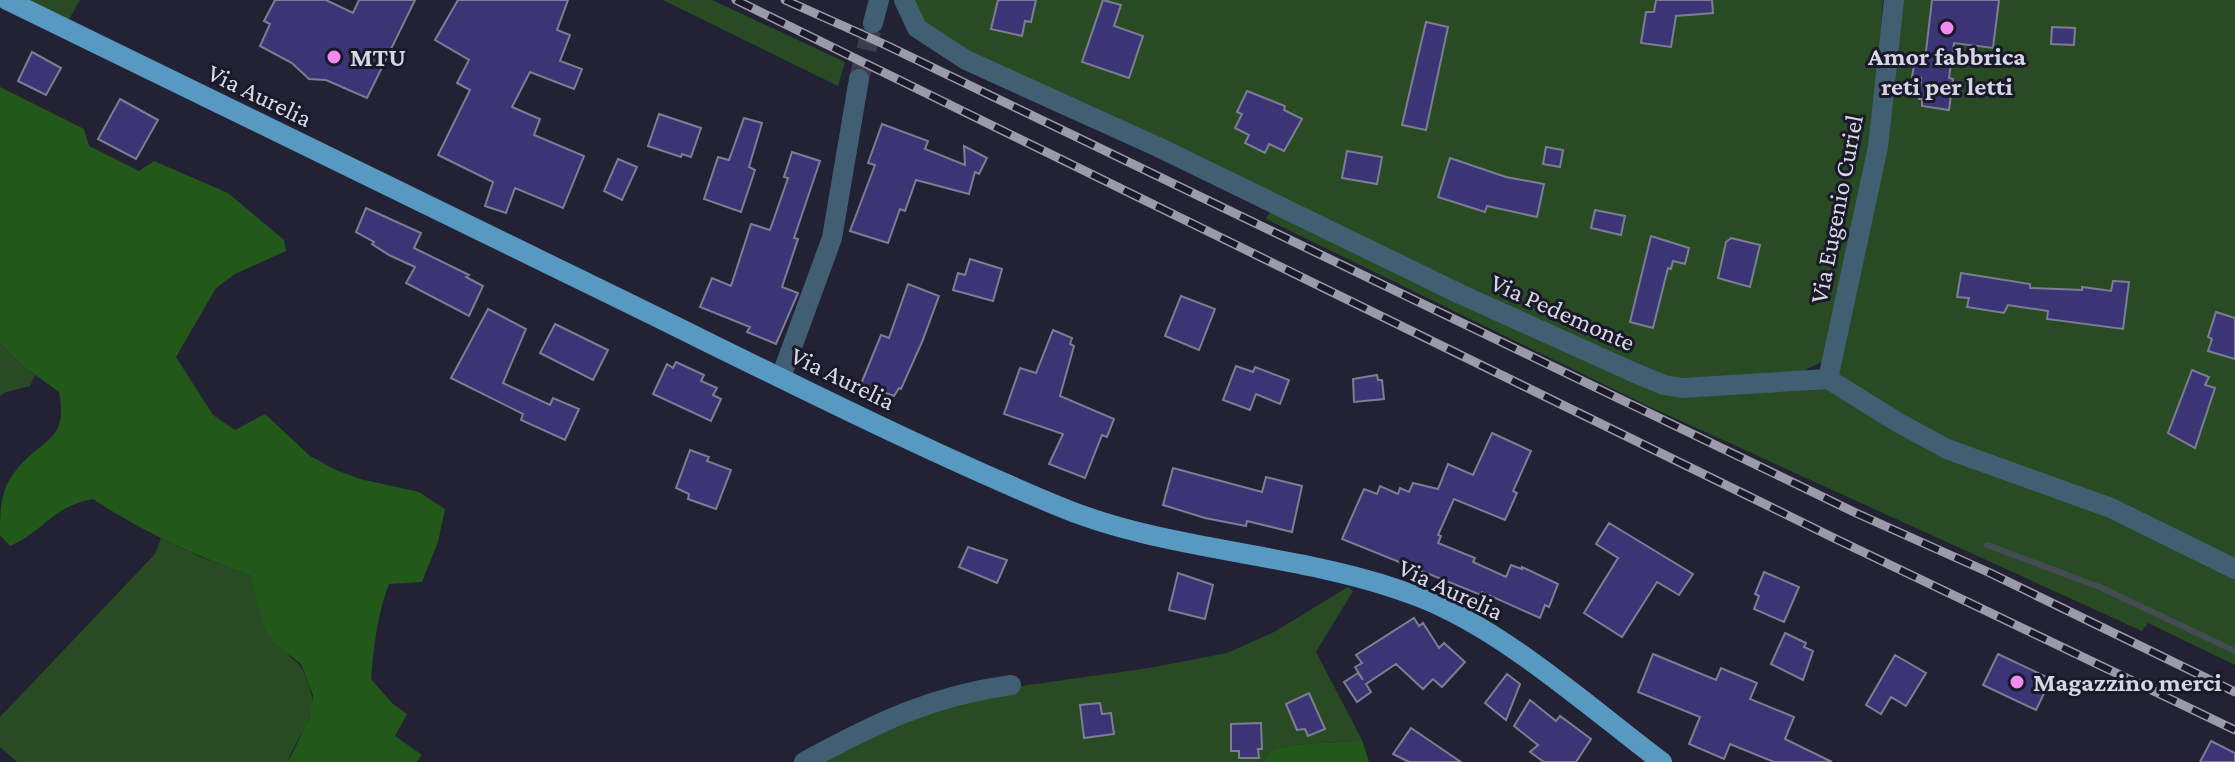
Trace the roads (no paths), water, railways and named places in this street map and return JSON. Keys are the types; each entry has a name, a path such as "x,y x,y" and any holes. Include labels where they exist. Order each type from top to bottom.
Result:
{"main road":[{"name":"Via Aurelia","path":"7,0 781,377 966,466 1060,507 1094,520 1333,572 1420,597 1476,625 1517,652 1662,762"}],"street":[{"path":"873,23 879,0"},
{"name":"Via Pedemonte","path":"904,0 917,28 966,60 1145,141 1460,294 1664,385 1682,388 1828,379"},
{"name":"Via Eugenio Curiel","path":"1828,379 1878,147 1894,0"},
{"path":"781,377 832,238 859,79"},
{"path":"1828,379 1947,449 2111,508 2235,569"},
{"path":"804,762 865,728 928,702 959,693 1011,685"}],"waterway":[{"path":"1987,545 2102,588 2235,651"}],"tunnel":[{"path":"859,79 873,23"}],"railway":[{"path":"736,0 1838,540 2235,730"},
{"path":"785,0 888,46 1856,513 1988,572 2235,692"}],"place":[{"name":"Amor fabbrica reti per letti","path":"1947,28"},
{"name":"MTU","path":"334,57"},
{"name":"Magazzino merci","path":"2017,682"}]}
